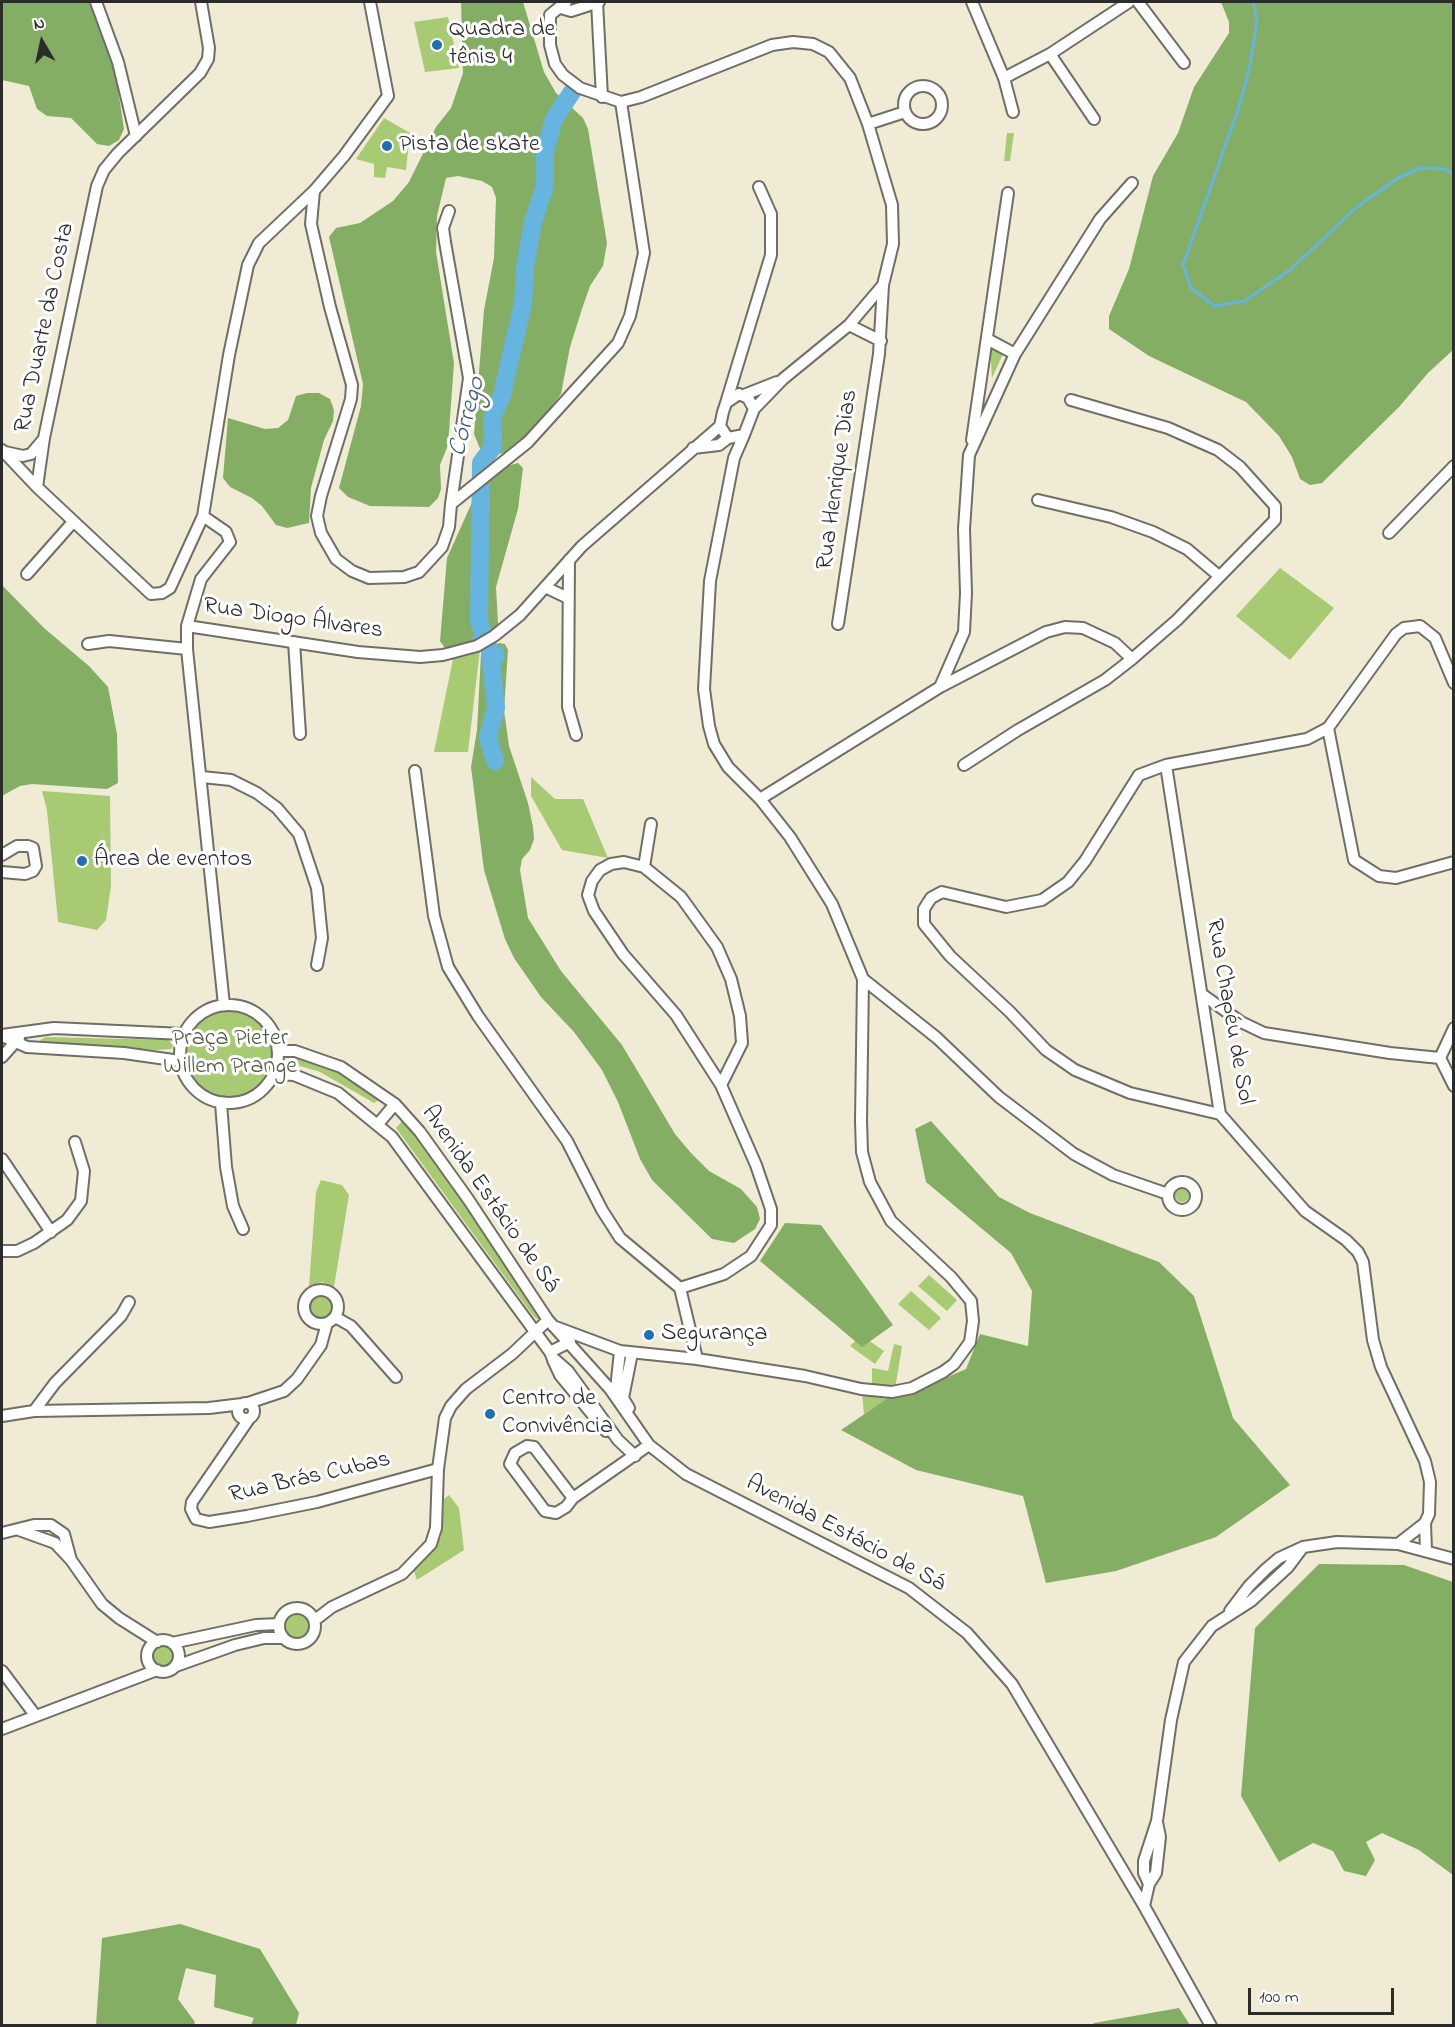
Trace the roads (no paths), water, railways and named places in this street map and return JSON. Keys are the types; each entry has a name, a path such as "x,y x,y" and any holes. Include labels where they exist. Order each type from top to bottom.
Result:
{"street":[{"path":"96,2 118,62 136,136"},
{"name":"Rua Duarte da Costa","path":"38,488 44,438 97,186 104,170 200,73 208,59 209,48 201,2"},
{"path":"3,451 38,488 144,589 156,595 170,588 203,516 229,355 248,265 259,243 314,191 344,156 388,96 370,2"},
{"path":"551,1323 620,1351 697,1359 805,1376 861,1389 892,1392 912,1388 954,1364 969,1342 973,1321 970,1300 951,1277 891,1221 870,1182 862,1152 863,979 832,904 819,881 790,837 760,800 728,767 714,744 704,689 710,581 734,458 754,409 783,380 849,325 883,285 893,244 892,205 868,124 850,78 840,63 829,52 813,44 793,42 772,45 641,97 621,102 602,97 580,88 559,69 550,45 550,15 563,5 571,11 598,2 602,97"},
{"path":"972,2 1004,78 1013,112"},
{"path":"1004,78 1050,54 1129,2"},
{"path":"1138,2 1184,63"},
{"path":"1050,54 1094,118"},
{"path":"451,504 528,442 564,405 618,343 630,316 644,252 621,102"},
{"path":"868,124 905,112"},
{"path":"969,455 1015,354 1100,219 1132,183"},
{"path":"734,458 729,438 720,426 741,351 752,326 771,255 771,214 759,187"},
{"path":"314,191 311,224 330,307 352,385 351,399 317,516 327,546 336,559 352,571 369,578 404,577 419,572 442,547 449,527 469,378 443,228 449,211"},
{"path":"940,687 964,632 966,593 964,529 969,455 1008,193"},
{"path":"291,213 311,224"},
{"name":"Rua Henrique Dias","path":"838,624 881,341 883,285"},
{"path":"862,310 882,315"},
{"path":"849,325 881,341"},
{"path":"987,339 1015,354"},
{"path":"741,351 741,394"},
{"path":"982,379 1000,388"},
{"path":"726,403 741,394 783,380"},
{"path":"741,394 752,403 754,409"},
{"path":"964,765 1018,730 1105,680 1132,659 1177,620 1275,520 1275,506 1240,467 1218,450 1168,428 1071,400"},
{"name":"Rua Diogo Álvares","path":"224,1005 187,649 187,626 420,657 461,652 494,636 520,615 569,560 626,506 720,426"},
{"path":"693,448 719,445 729,438 744,435"},
{"path":"3,451 22,456 31,454 44,438"},
{"path":"1389,533 1454,466"},
{"path":"1038,500 1111,517 1153,532 1187,549 1219,576"},
{"path":"187,626 201,579 230,542 226,532 203,516"},
{"path":"27,574 74,522"},
{"path":"569,560 568,707 576,735"},
{"path":"545,587 568,598"},
{"path":"1220,1114 1130,1093 1075,1070 1046,1050 1010,1012 950,956 924,924 924,909 931,898 942,892 1006,907 1042,900 1068,882 1085,861 1139,775 1166,765 1307,739 1329,728 1396,634 1412,625 1420,626 1435,638 1454,683"},
{"path":"760,800 940,687 1046,632 1065,627 1083,627 1114,643 1132,659"},
{"path":"88,644 109,641 187,649"},
{"path":"294,642 300,734"},
{"path":"1329,728 1354,860 1379,876 1396,878 1454,861"},
{"name":"Rua Chapéu de Sol","path":"1166,765 1220,1114 1305,1211 1346,1240 1363,1262 1373,1340 1381,1367 1427,1472 1430,1498 1425,1523 1426,1551"},
{"path":"415,771 434,916 448,966 478,1016 520,1071 567,1141 602,1210 620,1238 680,1288 697,1359"},
{"path":"202,777 231,780 257,793 278,808 299,834 318,888 322,938 317,965"},
{"path":"644,867 651,824"},
{"path":"2,855 17,846 28,846 33,848 36,866 33,871 25,874 2,872"},
{"path":"680,1288 724,1274 751,1256 771,1225 767,1194 721,1085 676,1015 623,954 594,911 588,895 592,881 600,870 611,864 624,862 644,867 681,897 717,947 732,979 740,1016 742,1043 721,1085"},
{"path":"863,979 937,1038 999,1097 1074,1154 1113,1175 1168,1194"},
{"path":"1203,995 1240,1022 1264,1033 1290,1039 1440,1058"},
{"path":"224,1005 243,1006 261,1017 274,1034 278,1051 274,1074 263,1090 238,1102 221,1103 201,1095 192,1088 186,1079 180,1061 183,1034 197,1016 209,1008 224,1005"},
{"path":"2,1036 54,1028 183,1034"},
{"path":"1440,1058 1454,1028"},
{"path":"2,1057 23,1033"},
{"path":"2,1036 27,1047 124,1053 180,1061"},
{"name":"Avenida Estácio de Sá","path":"278,1051 295,1051 341,1067 395,1104 420,1132 468,1198 551,1323 571,1344 624,1422 645,1440 686,1474 909,1588 967,1633 1012,1684 1144,1906 1211,2025"},
{"path":"1440,1058 1454,1086"},
{"name":"Avenida Estácio de Sá","path":"274,1074 294,1075 338,1093 392,1137 448,1210 551,1354 574,1372 591,1392 606,1412 621,1442 635,1456"},
{"path":"221,1103 233,1206 243,1229"},
{"name":"Avenida Estácio de Sá","path":"378,1124 395,1104"},
{"path":"2,1251 17,1251 51,1232 67,1220 81,1201 84,1171 75,1142"},
{"path":"2,1159 51,1232"},
{"path":"2,1416 34,1411 209,1408 245,1404 284,1391 297,1379 321,1345 332,1320 338,1304 334,1295 324,1290 315,1290 307,1296 304,1304 305,1314 311,1321 320,1324 332,1320 351,1326 396,1377"},
{"path":"34,1411 55,1383 121,1316 129,1302"},
{"name":"Avenida Estácio de Sá","path":"535,1330 551,1323"},
{"path":"315,1620 348,1599 402,1574 431,1544 435,1528 438,1468 445,1418 451,1406 466,1389 512,1354 535,1330"},
{"path":"551,1354 571,1344"},
{"name":"Avenida Estácio de Sá","path":"571,1344 590,1358 623,1398 645,1440"},
{"path":"616,1389 620,1351"},
{"path":"623,1398 632,1353"},
{"name":"Rua Brás Cubas","path":"245,1404 237,1409 238,1414 241,1418 249,1419 192,1502 196,1519 209,1522 317,1502 438,1468"},
{"path":"573,1498 534,1447 520,1449 510,1460 510,1464 551,1514 566,1507 573,1498 635,1456 645,1440"},
{"path":"1398,1544 1425,1523"},
{"path":"2,1533 42,1524 59,1529 69,1545 71,1560 102,1604 119,1618 157,1641 172,1643 256,1625 279,1624"},
{"path":"1144,1906 1149,1884 1144,1874 1144,1861 1157,1821 1171,1720 1184,1662 1199,1640 1228,1613 1251,1601 1288,1567 1303,1547 1337,1542 1398,1544 1454,1559"},
{"path":"2,1729 157,1670 167,1671 235,1645 264,1638 282,1638 297,1645 308,1641 315,1632 315,1620 307,1611 296,1608 283,1615 279,1624 282,1638"},
{"path":"157,1641 149,1648 148,1658 157,1670"},
{"path":"172,1643 178,1651 176,1666"},
{"path":"2,1671 36,1715"}],"water":[{"path":"475,611 480,611 489,633 476,640 472,638 475,634 472,625"},
{"path":"502,646 505,658 499,668 484,664 483,654"}],"waterway":[{"path":"1253,2 1257,21 1250,66 1238,110 1183,265 1191,288 1215,306 1244,301 1290,270 1357,207 1398,178 1421,168 1445,169 1454,175"},
{"name":"Córrego","path":"495,761 488,737 496,708 490,651 479,621 481,463 493,447 492,418 502,395 523,304 525,267 533,222 545,186 545,151 554,119 572,92"}],"place":[{"name":"Quadra de tênis 4","path":"437,45"},
{"name":"Pista de skate","path":"387,146"},
{"name":"Área de eventos","path":"82,861"},
{"name":"Segurança","path":"649,1335"},
{"name":"Centro de Convivência","path":"490,1414"}],"park label":[{"name":"Praça Pieter Willem Prange","path":"230,1054"}]}
